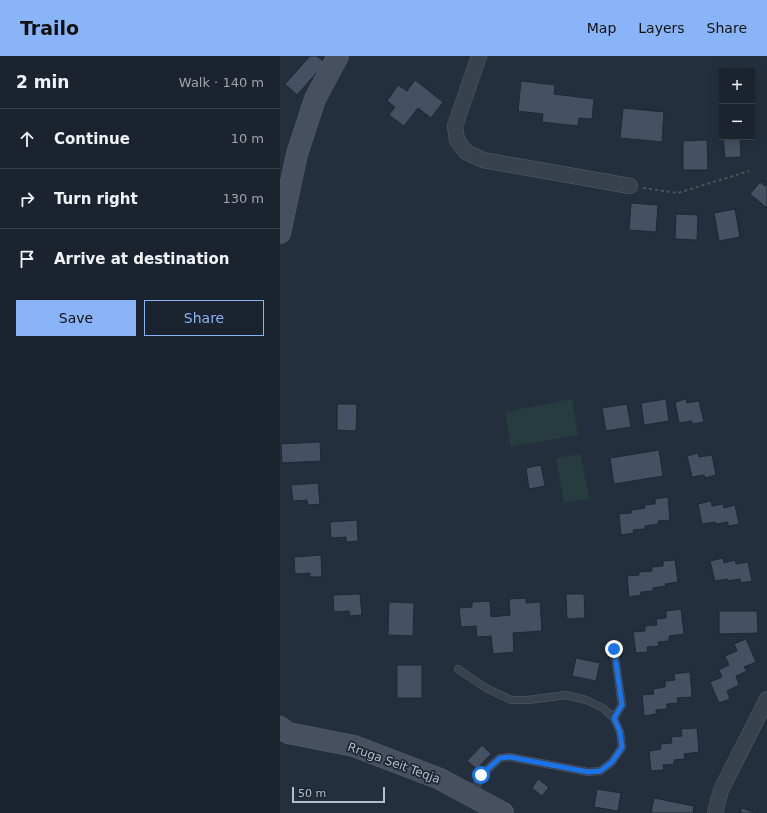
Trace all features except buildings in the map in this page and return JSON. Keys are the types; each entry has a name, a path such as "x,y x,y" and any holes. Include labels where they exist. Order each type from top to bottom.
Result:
{"main road":[{"path":"280,232 297,154 315,99 338,56"},
{"name":"Rruga Seit Teqja","path":"281,729 293,734 354,746 440,779 503,813"}],"street":[{"path":"479,56 455,126 457,140 466,152 483,160 630,186"},
{"path":"715,813 721,790 767,699"}],"lane":[{"path":"614,649 622,705 614,718"},
{"path":"458,669 486,688 511,700 528,700 566,695 586,700 603,708 614,718 620,732 622,747 612,762 600,771 588,772 510,757 500,758 481,775 472,797"}],"path":[{"path":"630,186 678,193 750,171"}],"green space":[{"path":"572,399 578,435 511,447 505,412"},
{"path":"581,454 589,499 564,503 556,458"}],"route":[{"path":"481,775 500,758 510,757 588,772 600,771 612,762 622,747 620,732 614,718 622,705 614,649"}]}
